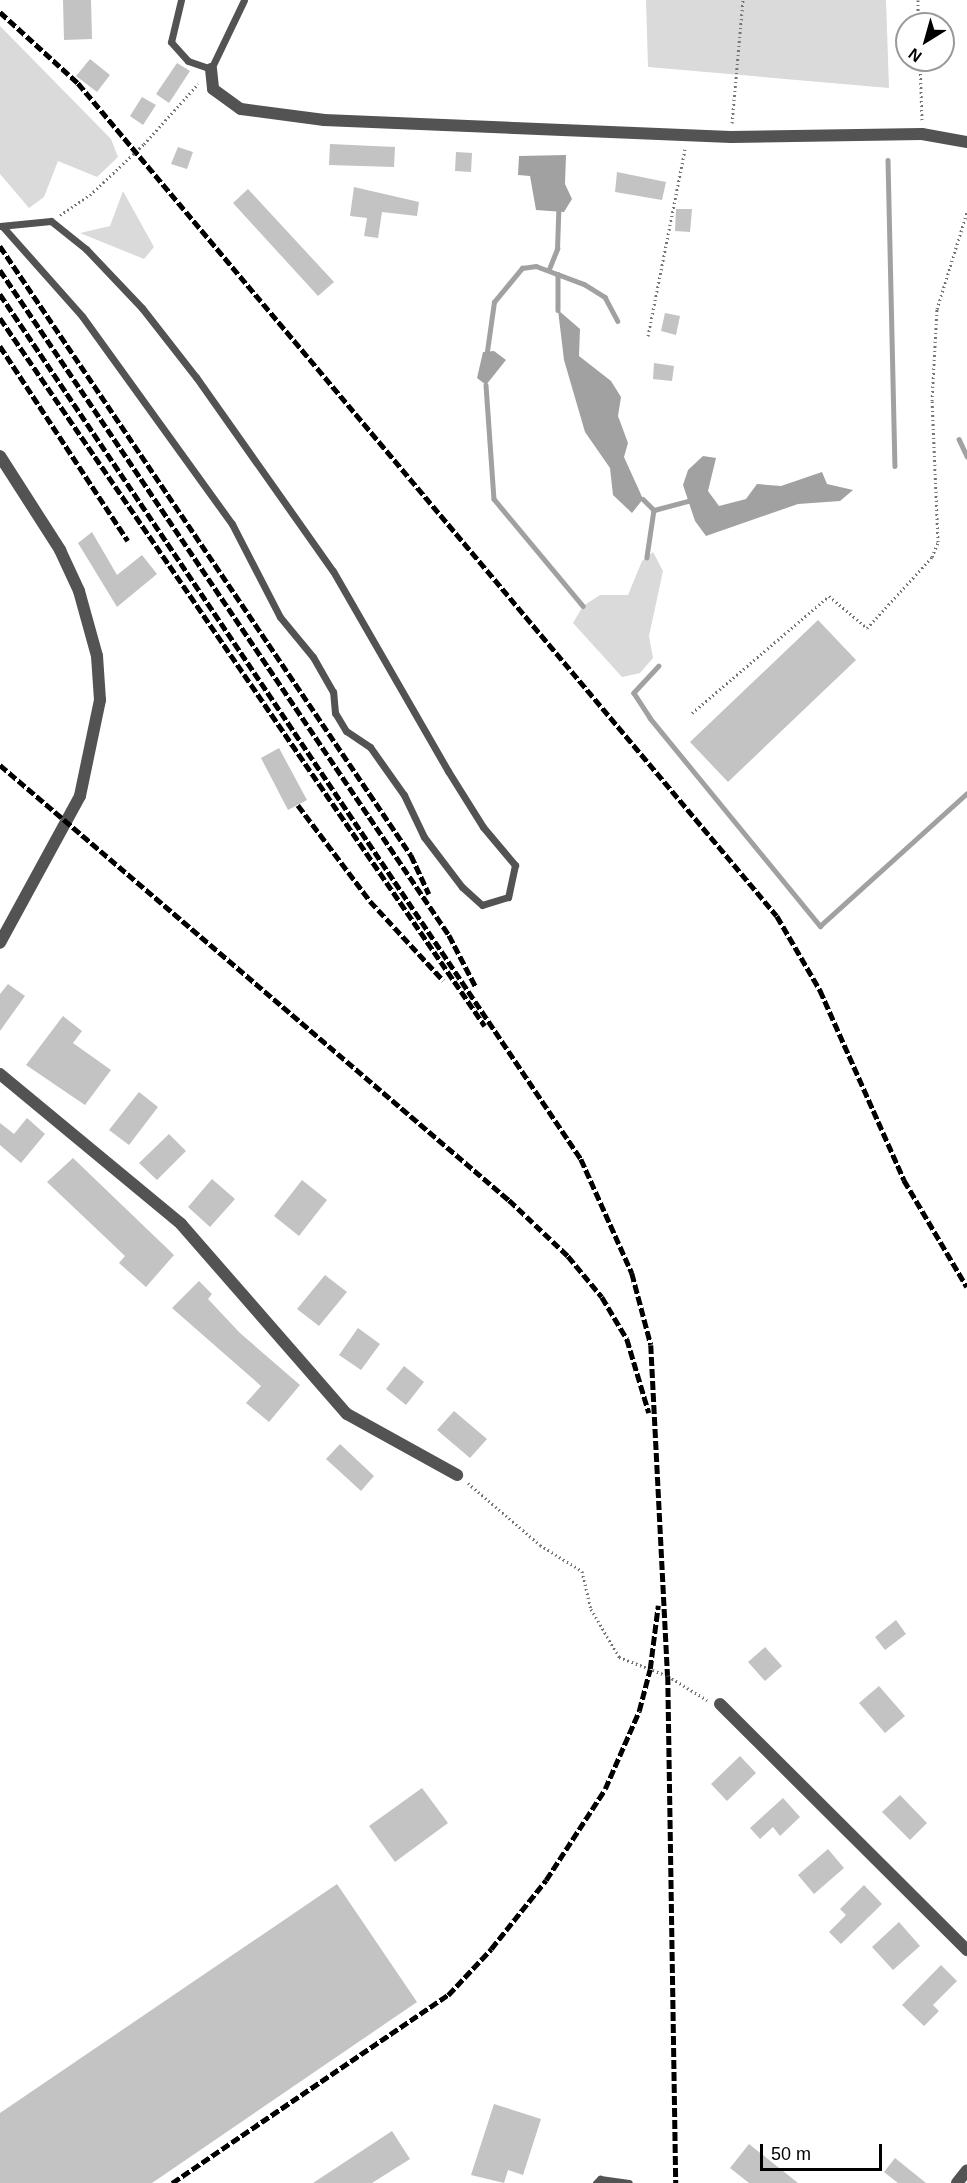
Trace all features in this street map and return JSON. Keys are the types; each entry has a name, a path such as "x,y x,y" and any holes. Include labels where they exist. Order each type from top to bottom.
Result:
{"street":[{"path":"211,69 213,89 241,109 324,120 688,136 922,134 967,142"},
{"path":"0,944 80,796 100,700 97,656 79,591 60,550 2,462"},
{"path":"0,1074 181,1224 347,1414 457,1475"},
{"path":"720,1704 967,1950"},
{"path":"957,2183 967,2170"}],"lane":[{"path":"181,0 171,42 188,61 211,69 244,0"},
{"path":"51,221 86,249 142,308 333,571 448,771 483,827 515,865 508,897 482,904 462,887 424,837 397,786 370,747 346,731 334,713 333,692 313,657 280,617 232,524 82,316 1,226 51,221"},
{"path":"596,2183 600,2179 629,2183"}],"path":[{"path":"731,137 743,0"},
{"path":"51,221 90,195 144,144 211,69"},
{"path":"920,72 922,134"},
{"path":"648,336 688,136"},
{"path":"692,713 828,596 867,627 932,557 938,542 932,400 937,309 967,212"},
{"path":"457,1475 491,1499 540,1545 582,1571 591,1609 619,1657 720,1704"}],"shaded area":[{"path":"646,0 886,0 889,88 648,67"},
{"path":"0,26 111,139 118,157 97,177 58,161 44,197 29,208 0,174"},
{"path":"566,155 565,184 572,199 564,212 536,210 530,176 518,175 519,156"},
{"path":"123,191 154,247 144,259 80,233 110,226"},
{"path":"558,310 580,329 579,356 611,381 621,397 618,416 628,443 624,457 643,499 632,513 613,495 610,468 585,432 564,360"},
{"path":"494,351 506,360 486,385 477,378 483,352"},
{"path":"703,456 716,458 708,491 719,506 746,499 757,484 781,486 822,472 827,484 853,490 840,501 798,504 706,536 695,521 683,485 688,470"},
{"path":"653,552 663,571 649,636 653,658 640,673 622,677 573,623 583,606 600,595 628,595 642,561"}],"building":[{"path":"63,0 91,0 92,39 64,40"},
{"path":"90,59 110,75 97,92 76,76"},
{"path":"177,63 190,71 169,103 156,94"},
{"path":"142,97 156,105 143,125 130,116"},
{"path":"330,144 395,147 394,167 329,165"},
{"path":"178,147 193,152 187,169 171,164"},
{"path":"456,152 472,153 471,172 455,171"},
{"path":"617,172 666,182 662,200 615,192"},
{"path":"354,187 419,202 417,216 382,212 378,238 364,236 367,218 350,216"},
{"path":"248,189 334,282 318,296 233,203"},
{"path":"676,209 692,209 690,232 675,231"},
{"path":"665,313 680,316 676,335 661,331"},
{"path":"654,363 674,366 672,381 653,379"},
{"path":"92,532 117,575 142,555 157,574 117,607 78,543"},
{"path":"818,620 856,660 728,782 690,742"},
{"path":"279,748 307,800 288,810 261,758"},
{"path":"8,984 25,996 0,1031 0,994"},
{"path":"63,1016 82,1031 73,1043 111,1070 85,1105 26,1065"},
{"path":"139,1092 158,1107 129,1145 109,1130"},
{"path":"27,1118 45,1134 21,1163 0,1145 0,1123 14,1134"},
{"path":"169,1134 186,1151 157,1180 139,1163"},
{"path":"73,1158 174,1255 146,1287 119,1263 125,1256 47,1182"},
{"path":"212,1179 235,1199 210,1227 188,1207"},
{"path":"302,1180 327,1200 299,1236 274,1216"},
{"path":"325,1275 347,1292 319,1326 297,1309"},
{"path":"199,1281 212,1294 208,1299 240,1333 300,1385 269,1422 246,1403 261,1386 172,1308"},
{"path":"358,1328 380,1344 361,1370 339,1355"},
{"path":"404,1366 424,1382 406,1405 386,1389"},
{"path":"454,1411 487,1439 470,1458 437,1430"},
{"path":"340,1444 374,1476 361,1491 326,1459"},
{"path":"896,1620 906,1634 885,1650 875,1637"},
{"path":"765,1647 782,1666 765,1681 748,1662"},
{"path":"879,1686 905,1716 885,1733 859,1703"},
{"path":"740,1756 756,1773 727,1801 711,1784"},
{"path":"422,1788 448,1823 395,1862 369,1826"},
{"path":"900,1795 927,1823 910,1840 882,1812"},
{"path":"783,1798 800,1817 780,1836 773,1827 760,1839 750,1828"},
{"path":"828,1849 844,1868 814,1894 798,1875"},
{"path":"337,1884 417,2002 152,2183 0,2183 0,2113"},
{"path":"864,1885 882,1904 841,1944 829,1932 846,1915 840,1909"},
{"path":"899,1922 920,1946 893,1970 872,1947"},
{"path":"941,1965 957,1981 933,2005 939,2011 924,2026 902,2005"},
{"path":"494,2104 541,2119 523,2175 508,2170 504,2183 471,2175"},
{"path":"392,2131 410,2159 372,2183 313,2183"},
{"path":"749,2144 798,2183 749,2183 730,2168"},
{"path":"895,2158 926,2183 898,2183 884,2172"}],"waterway":[{"path":"888,160 895,466"},
{"path":"549,269 557,249 558,212"},
{"path":"487,351 494,302 522,268 536,266 584,284 605,297 618,321"},
{"path":"558,274 558,310"},
{"path":"486,385 494,499 583,606"},
{"path":"959,439 967,456"},
{"path":"643,499 654,510 647,557"},
{"path":"654,510 688,501"},
{"path":"659,666 634,693 650,718 820,926 967,793"}],"railway":[{"path":"0,12 78,83 777,916 820,990 904,1180 967,1287"},
{"path":"0,246 411,855 429,894"},
{"path":"0,270 449,935 476,987"},
{"path":"0,294 581,1159 632,1273 651,1345 668,1676 676,2183"},
{"path":"0,318 485,1026"},
{"path":"0,346 128,541"},
{"path":"0,765 509,1200 568,1256 602,1297 627,1339 649,1413"},
{"path":"298,805 370,901 443,980"},
{"path":"172,2183 448,1995 491,1949 546,1880 605,1789 639,1711 650,1669 658,1606"}]}
